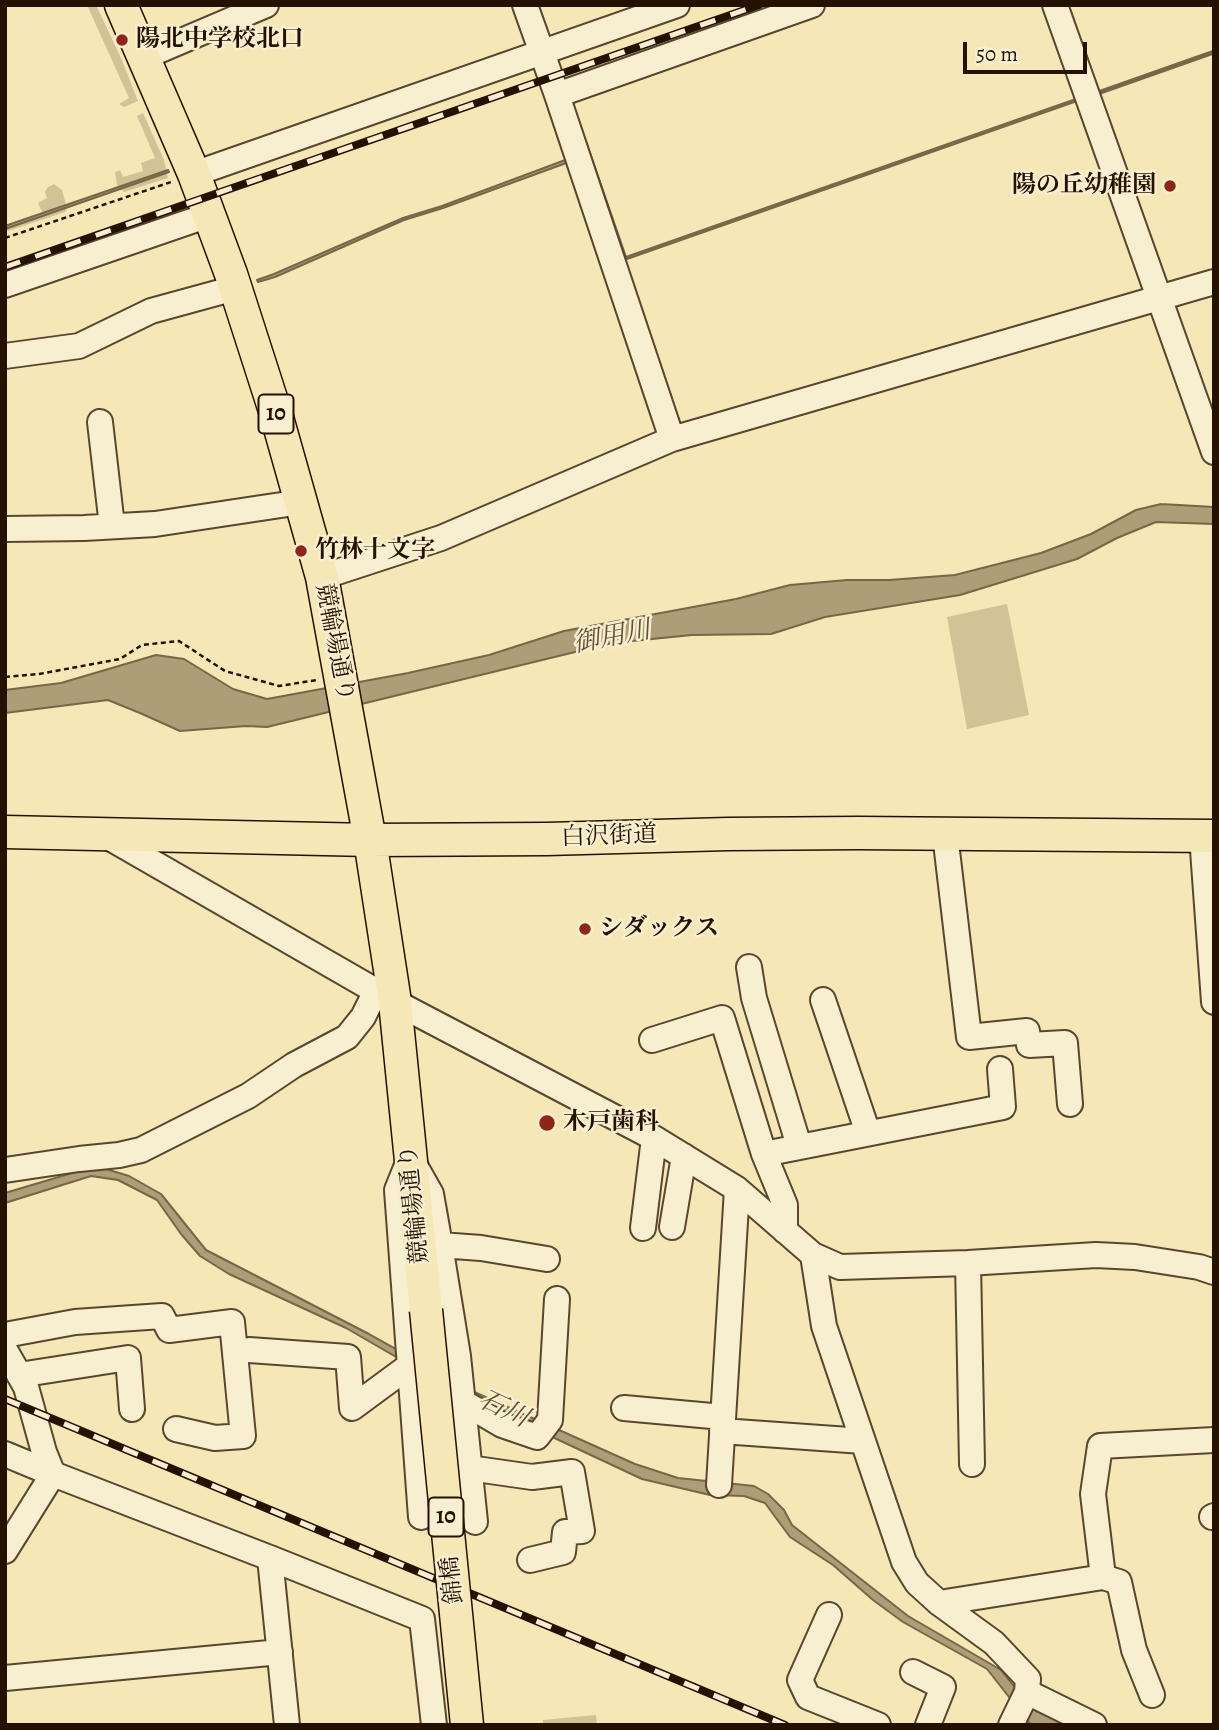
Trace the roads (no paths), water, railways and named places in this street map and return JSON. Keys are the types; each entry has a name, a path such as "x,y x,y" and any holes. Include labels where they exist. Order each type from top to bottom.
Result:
{"main road":[{"name":"競輪場通り","path":"121,5 194,174 235,288 276,414 322,577 370,840 386,997 411,1158 426,1310"},
{"name":"白沢街道","path":"5,832 370,840 728,834 1208,836"},
{"name":"錦橋","path":"426,1310 467,1725"}],"street":[{"path":"144,57 266,5"},
{"path":"525,5 671,439"},
{"path":"194,174 677,5"},
{"path":"557,95 812,5"},
{"path":"1055,5 1214,452"},
{"path":"5,285 209,215"},
{"path":"322,577 441,538 671,439 1214,282"},
{"path":"5,356 79,346 151,311 235,288"},
{"path":"100,422 112,526"},
{"path":"8,527 155,524 301,502"},
{"path":"945,834 969,1037 1027,1031 1029,1045 1065,1043 1070,1104"},
{"path":"104,835 386,997 654,1138 737,1189 813,1255 840,1267 1096,1255 1135,1257 1214,1272"},
{"path":"1208,836 1214,1002"},
{"path":"749,967 754,998 799,1146"},
{"path":"5,1170 141,1150 248,1096 294,1065 347,1037 363,1017 386,997"},
{"path":"823,1000 868,1133"},
{"path":"652,1040 722,1018 764,1154 785,1205 785,1231"},
{"path":"764,1154 1003,1107 1000,1069"},
{"path":"643,1228 654,1138"},
{"path":"672,1227 684,1156"},
{"path":"411,1158 431,1194 440,1245 458,1356 475,1522"},
{"path":"411,1158 397,1190 421,1517"},
{"path":"719,1485 737,1189"},
{"path":"440,1245 481,1248 547,1259"},
{"path":"813,1255 824,1326 904,1562 917,1583 939,1603 994,1643 1028,1679 1027,1692 1011,1725"},
{"path":"968,1263 972,1464"},
{"path":"463,1402 502,1425 537,1437 550,1420 557,1299"},
{"path":"5,1335 75,1322 162,1316 169,1330 232,1322 243,1436 215,1438 176,1429"},
{"path":"5,1350 26,1387 53,1474"},
{"path":"249,1350 348,1357 352,1408 409,1366"},
{"path":"19,1375 128,1358 132,1409"},
{"path":"624,1408 723,1424 863,1441"},
{"path":"1103,1577 1093,1494 1100,1446 1214,1440"},
{"path":"5,1454 422,1619 434,1725"},
{"path":"469,1468 532,1477 572,1472 582,1531 565,1532 563,1552 530,1560"},
{"path":"5,1550 53,1474"},
{"path":"270,1558 287,1725"},
{"path":"939,1603 1103,1577 1119,1582 1135,1650 1152,1695"},
{"path":"829,1615 800,1680 808,1697 878,1725"},
{"path":"5,1678 280,1652"},
{"path":"913,1672 943,1687 928,1725"},
{"path":"1027,1692 1094,1725"}],"water":[{"path":"1076,99 1077,101 624,260 573,104 626,257"},
{"path":"568,159 569,162 404,220 275,277 258,282 257,280 403,218"},
{"path":"168,170 169,172 5,229 5,226"},
{"name":"御用川","path":"1161,504 1214,507 1214,524 1156,522 1077,559 960,595 825,617 771,634 692,635 612,643 267,727 180,731 108,700 5,713 5,690 61,683 156,655 184,659 233,689 267,699 408,673 489,655 564,631 736,599 790,585 955,575 1041,553 1091,534 1136,510"},
{"name":"石川","path":"89,1168 106,1169 129,1176 161,1194 206,1250 369,1334 472,1391 635,1464 678,1478 754,1486 768,1494 784,1510 792,1525 908,1616 1001,1670 1032,1709 1065,1716 1083,1725 1031,1725 987,1669 903,1622 873,1600 833,1565 790,1537 765,1503 744,1496 710,1495 642,1479 486,1409 346,1328 229,1274 200,1256 157,1200 118,1180 91,1176 5,1203 5,1193"}],"waterway":[{"path":"1095,94 1214,52"}],"railway":[{"path":"5,267 759,5"},
{"path":"5,1399 785,1725"}],"place":[{"name":"陽北中学校北口","path":"122,40"},
{"name":"陽の丘幼稚園","path":"1170,186"},
{"name":"竹林十文字","path":"301,551"},
{"name":"シダックス","path":"585,929"},
{"name":"木戸歯科","path":"547,1123"}]}
